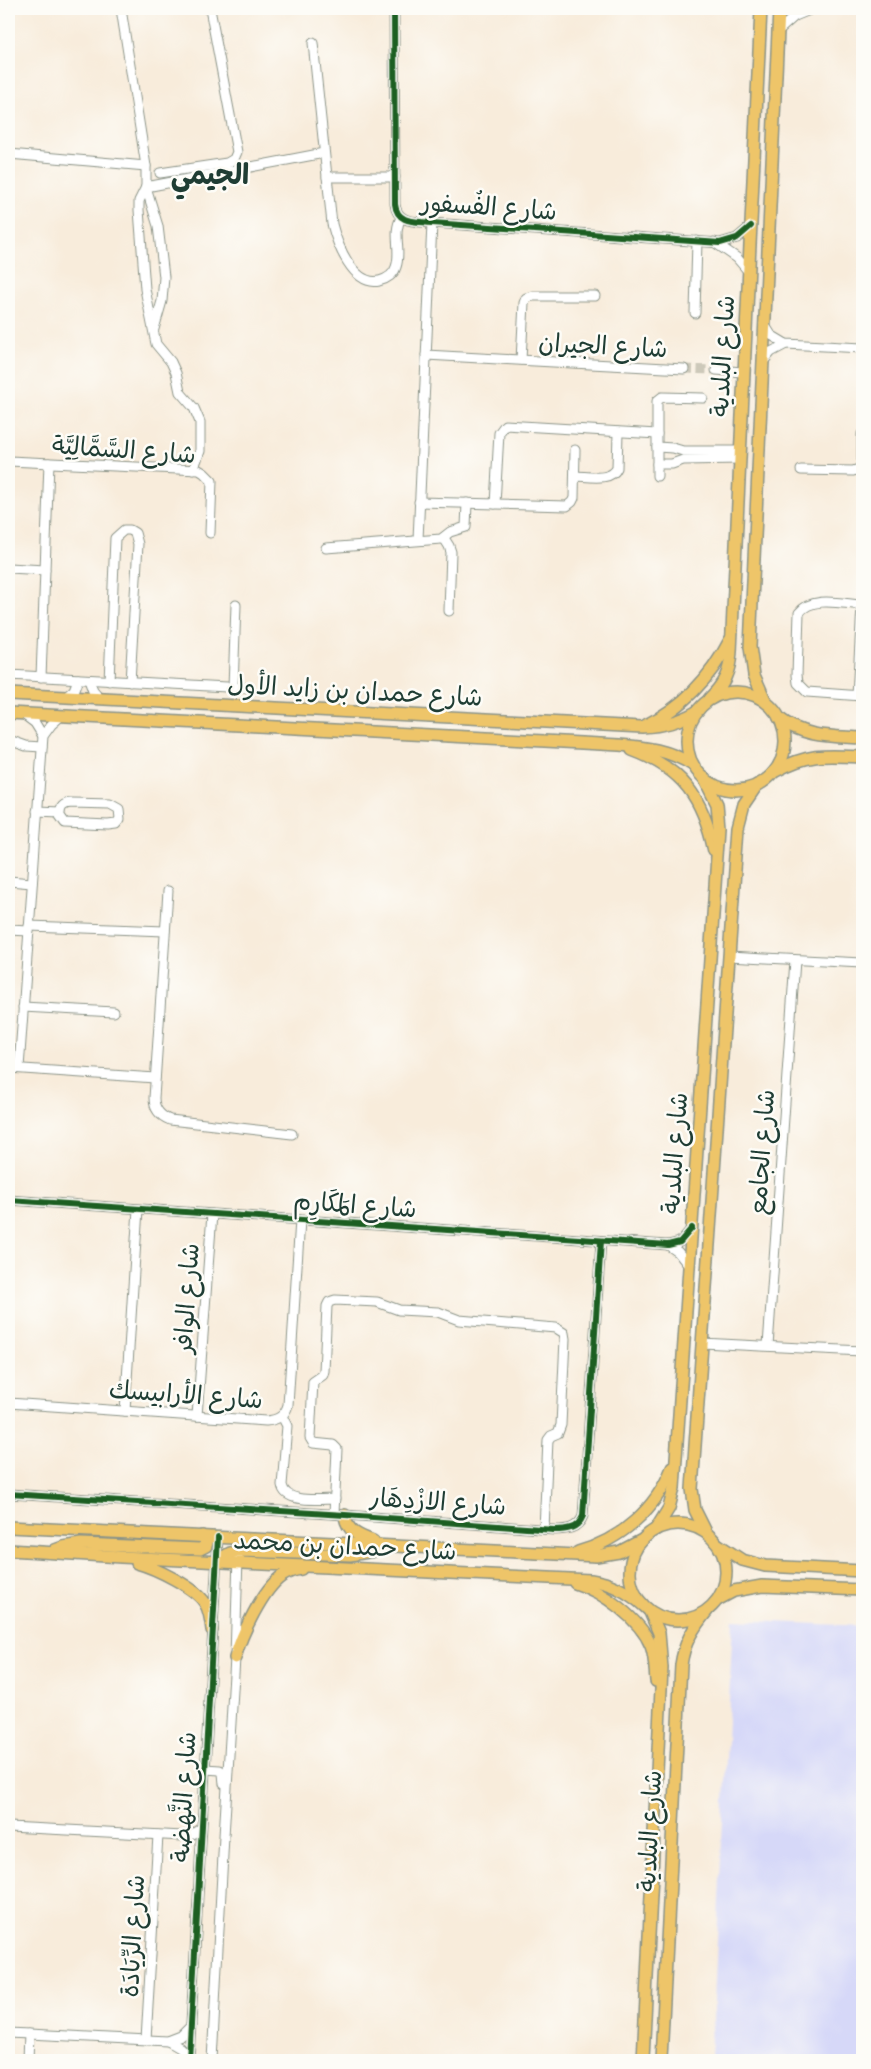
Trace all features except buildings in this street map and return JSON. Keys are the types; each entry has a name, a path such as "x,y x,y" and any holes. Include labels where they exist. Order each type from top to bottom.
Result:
{"main road":[{"name":"شارع البلدية","path":"709,699 722,686 730,664 761,9"},
{"name":"شارع البلدية","path":"766,702 754,675 750,647 779,9"},
{"path":"642,727 670,712 691,693 717,662 732,636"},
{"path":"774,771 784,751 783,728 779,718 766,702 753,695 738,692 723,694 709,699 696,712 690,722 687,738 688,755 693,765 704,778 716,786 730,790 744,789 757,785 774,771 804,758 830,755 862,757"},
{"name":"شارع حمدان بن زايد الأول","path":"9,694 642,727 664,726 696,712"},
{"name":"شارع حمدان بن زايد الأول","path":"9,713 619,745 660,749 693,765"},
{"path":"779,718 808,734 862,738"},
{"path":"619,745 662,763 686,786 704,812 717,864"},
{"name":"شارع البلدية","path":"656,1529 672,1499 676,1457 717,864 719,816 712,791 704,778"},
{"name":"شارع البلدية","path":"706,1532 695,1510 692,1490 702,1343 738,826 744,804 757,785"},
{"path":"569,1554 612,1540 648,1508 661,1492 676,1457"},
{"path":"340,1514 354,1533 384,1545"},
{"path":"862,1571 765,1566 742,1560 719,1545 706,1532 687,1524 671,1524 656,1529 640,1541 633,1553 630,1567 630,1581 635,1594 646,1608 666,1619 684,1620 696,1617 707,1611 719,1599 734,1592 762,1586 862,1590"},
{"name":"شارع حمدان بن محمد","path":"9,1526 596,1556 619,1552 640,1541"},
{"path":"51,1552 63,1547 82,1544 200,1549 206,1546 207,1543 202,1536"},
{"path":"238,1557 350,1555 374,1551 384,1545"},
{"path":"719,1545 726,1566 724,1588 719,1599"},
{"name":"شارع حمدان بن محمد","path":"9,1550 121,1558 216,1562 238,1557 332,1567 604,1582 623,1590 646,1608"},
{"path":"121,1558 158,1570 198,1596 208,1609 212,1630"},
{"path":"235,1658 246,1626 274,1582 282,1575 292,1571 332,1567"},
{"path":"556,1578 588,1587 604,1596 639,1628 652,1647 660,1706"},
{"name":"شارع البلدية","path":"643,2060 663,1658 659,1633 646,1608"},
{"name":"شارع البلدية","path":"661,2060 680,1665 685,1643 707,1611"}],"street":[{"path":"120,9 146,166 146,187 158,226 164,278 162,301 154,329"},
{"path":"160,173 227,163 234,159 237,152 210,9"},
{"name":"شارع الفُسفور","path":"394,9 396,210 401,218 432,223 714,242 732,240 742,235 751,226"},
{"path":"778,31 798,10 812,9"},
{"path":"313,43 332,224 336,239 351,266 365,279 384,280 393,272 398,260 397,228 401,218"},
{"path":"146,187 324,153"},
{"path":"9,154 146,166"},
{"path":"327,177 395,177"},
{"path":"146,187 139,201 145,289 156,344 174,367 180,392 194,408 200,422 200,451 193,470"},
{"path":"418,540 432,223"},
{"path":"695,313 697,241"},
{"path":"714,242 736,258 748,272"},
{"name":"شارع الجيران","path":"521,360 524,303 526,298 533,296 594,296"},
{"path":"764,324 770,335 786,344 862,348"},
{"path":"763,362 770,352 786,344"},
{"name":"شارع الجيران","path":"426,356 684,369"},
{"path":"716,370 743,372"},
{"path":"657,476 656,403 660,398 703,398"},
{"path":"496,504 499,433 502,426 509,424 657,434"},
{"path":"574,476 608,476 614,473 617,468 618,432"},
{"path":"801,470 853,471 859,469 862,464 862,434"},
{"path":"657,448 740,455"},
{"path":"419,502 567,506 574,500 575,450"},
{"path":"657,464 672,464 683,460 740,455"},
{"name":"شارع السَّمَّالِيَّة","path":"9,461 193,470 204,473 212,481 210,534"},
{"path":"41,677 49,463"},
{"path":"326,548 444,538 450,532 466,527 467,503"},
{"path":"109,681 115,538 124,530 130,530 135,533 138,544 130,682"},
{"path":"444,538 450,552 449,612"},
{"path":"9,568 45,570"},
{"path":"814,602 862,606 859,696 813,693 802,689 798,684 797,675 799,613 808,604 814,602"},
{"path":"232,687 236,606"},
{"path":"9,676 245,688"},
{"path":"66,697 74,690 78,679"},
{"path":"89,680 93,691 100,699"},
{"path":"23,714 35,723 43,736"},
{"path":"19,1068 43,736 61,716"},
{"path":"9,740 26,746 42,747"},
{"path":"65,804 113,805 119,809 121,816 118,822 112,825 68,824 61,818 60,812 65,804"},
{"path":"38,811 60,812"},
{"path":"9,881 32,883"},
{"path":"168,891 155,1078 154,1103 158,1112 165,1118 292,1134"},
{"path":"9,930 29,928 165,931"},
{"path":"729,956 862,963"},
{"name":"شارع الجامع","path":"768,1346 795,960"},
{"path":"23,1007 114,1012"},
{"path":"9,1068 155,1078"},
{"name":"شارع المَكَارِم","path":"9,1200 668,1245"},
{"path":"125,1411 138,1209"},
{"name":"شارع الوافر","path":"197,1416 212,1214"},
{"name":"شارع الأرابيسك","path":"9,1403 266,1421 282,1416 288,1405 300,1220"},
{"path":"668,1245 685,1238 692,1228"},
{"name":"شارع الازْدِهَار","path":"9,1494 340,1514 544,1529 561,1530 573,1528 581,1521 583,1516 601,1241"},
{"path":"668,1245 678,1252 689,1266"},
{"path":"340,1514 335,1499 337,1448 333,1444 313,1443 310,1438 313,1382 324,1371 327,1306 329,1302 335,1300 378,1302 399,1310 438,1312 459,1320 556,1328 564,1333 561,1425 558,1433 551,1436 548,1440 544,1529"},
{"path":"702,1343 862,1351"},
{"path":"282,1416 287,1426 282,1485 285,1492 292,1497 335,1499"},
{"name":"شارع النَّهضة","path":"190,2059 218,1537"},
{"name":"شارع النَّهضة","path":"212,2060 235,1658 239,1538"},
{"path":"205,1769 216,1768 223,1773 221,1820 224,1836"},
{"path":"9,1827 183,1836 193,1834 201,1828"},
{"name":"شارع الرِّيَادَة","path":"146,2040 158,1835"},
{"path":"183,1836 200,1850"},
{"path":"9,2033 168,2041 181,2036 191,2026"},
{"path":"28,2060 29,2034"},
{"path":"168,2041 180,2048 190,2059"}],"shaded area":[{"path":"733,1620 862,1626 862,2060 711,2060"}],"tunnel":[{"path":"684,369 716,370"}],"cycle path":[{"path":"394,9 395,204 399,215 403,218 432,223 720,243 737,238 751,226"},
{"path":"9,1200 668,1245 680,1242 692,1228"},
{"path":"9,1494 554,1530 571,1528 578,1524 583,1516 601,1241"},
{"path":"189,2060 218,1537"}],"district":[{"name":"الجيمي","path":"210,174"}]}
